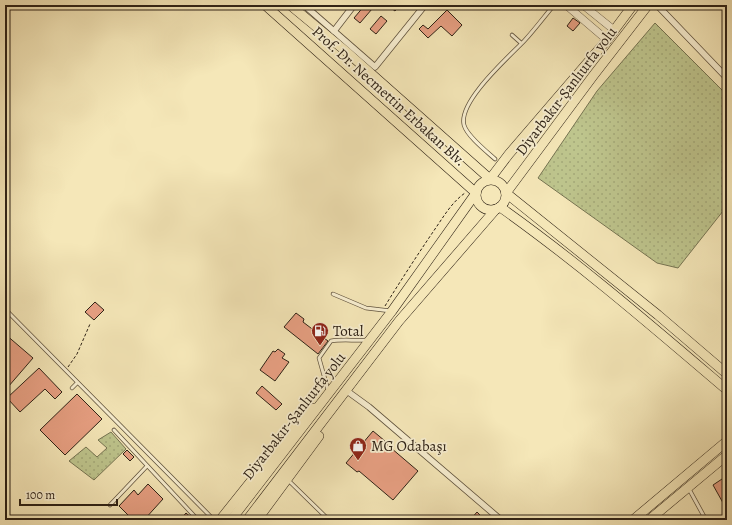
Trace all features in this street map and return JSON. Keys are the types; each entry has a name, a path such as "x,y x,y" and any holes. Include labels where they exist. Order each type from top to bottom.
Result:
{"main road":[{"name":"Prof. Dr. Necmettin Erbakan Blv.","path":"266,5 476,193"},
{"name":"Prof. Dr. Necmettin Erbakan Blv.","path":"290,5 348,53 490,179"},
{"name":"Diyarbakır-Şanlıurfa yolu","path":"490,179 509,154 607,40 633,5"},
{"name":"Diyarbakır-Şanlıurfa yolu","path":"506,194 601,65 648,5"},
{"path":"490,179 503,185 506,194 505,201 498,208 491,210 483,207 478,201 476,193 481,184 490,179"},
{"name":"Diyarbakır-Şanlıurfa yolu","path":"231,520 392,311 476,193"},
{"path":"506,194 658,315 727,374"},
{"path":"498,208 524,224 633,311 727,390"},
{"name":"Diyarbakır-Şanlıurfa yolu","path":"246,520 347,391 399,321 498,208"},
{"path":"257,520 321,434 347,391"},
{"path":"220,520 304,415 327,397"},
{"path":"632,520 727,441"},
{"path":"649,520 727,455"}],"street":[{"path":"304,5 375,67 425,5"},
{"path":"334,31 354,5"},
{"path":"566,5 607,40"},
{"path":"583,5 614,30"},
{"path":"656,5 727,78"},
{"path":"347,391 368,407 501,520"}],"lane":[{"path":"495,158 465,130 463,119 469,104 494,70 521,43 554,5"},
{"path":"512,35 521,43"},
{"path":"333,294 366,308 392,311"},
{"path":"5,309 214,520"},
{"path":"327,397 319,358 331,341 371,339"},
{"path":"72,388 77,383"},
{"path":"114,430 198,520"},
{"path":"110,505 147,466"},
{"path":"288,480 329,520"},
{"path":"688,487 706,520"}],"path":[{"path":"382,310 447,212 457,199 465,193"},
{"path":"65,370 77,354 90,324"}],"green space":[{"path":"655,23 727,95 727,206 678,268 657,263 538,178 597,91"},
{"path":"111,432 126,449 94,480 69,461 86,447 97,457 107,448 98,440"}],"building":[{"path":"365,5 372,9 360,23 354,18"},
{"path":"387,5 400,5 395,11"},
{"path":"447,10 462,25 452,36 441,26 428,38 419,29 423,25 428,29"},
{"path":"381,16 387,21 376,34 370,29"},
{"path":"573,18 580,23 573,31 567,26"},
{"path":"95,302 104,310 94,320 85,312"},
{"path":"296,313 304,319 303,322 328,341 318,354 284,327"},
{"path":"5,334 33,358 8,387 5,385"},
{"path":"278,349 285,354 282,358 289,362 275,381 260,370 273,351 275,352"},
{"path":"39,368 62,392 55,399 45,389 20,412 7,398"},
{"path":"262,386 282,404 276,410 256,393"},
{"path":"77,394 102,419 65,455 40,430"},
{"path":"373,431 418,471 393,500 359,471 357,472 346,463"},
{"path":"127,450 134,457 130,461 123,454"},
{"path":"722,479 727,489 727,510 713,485"},
{"path":"148,484 163,499 144,520 133,520 119,506 134,490 138,495"},
{"path":"477,512 485,520 470,520"},
{"path":"186,513 194,520 180,520"}],"place":[{"name":"Total","path":"320,346"},
{"name":"MG Odabaşı","path":"358,461"}]}
